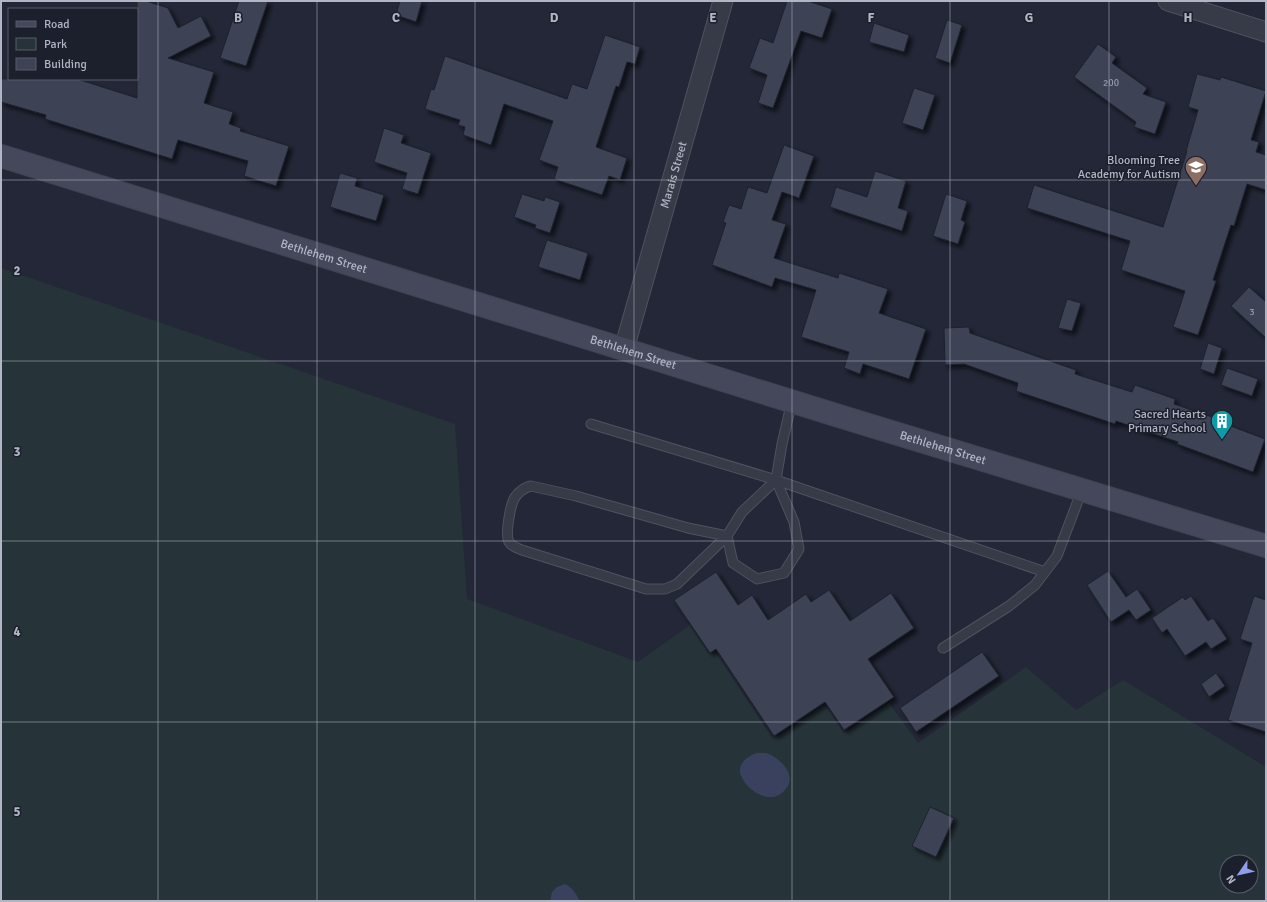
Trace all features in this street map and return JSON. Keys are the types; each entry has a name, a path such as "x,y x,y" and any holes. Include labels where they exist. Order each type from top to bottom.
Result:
{"main road":[{"name":"Bethlehem Street","path":"1,156 1266,546"}],"street":[{"name":"Marais Street","path":"624,349 724,1"},
{"path":"1168,1 1266,32"}],"lane":[{"path":"727,536 733,563 757,579 784,573 799,549 794,522 776,480 782,444 792,401"},
{"path":"591,424 776,480 1045,572"},
{"path":"727,536 688,528 576,496 528,486 515,498 507,536 511,545 522,550 646,589 665,590 677,584 727,536 742,512 776,480"},
{"path":"943,648 1009,606 1035,584 1056,556 1082,490"}],"green space":[{"path":"1,268 455,424 467,599 638,662 690,625 709,654 715,651 773,739 825,704 844,733 889,703 918,743 1026,667 1076,710 1123,680 1266,767 1266,901 1,901"}],"water":[{"path":"757,753 772,755 782,763 789,773 789,785 780,794 770,797 759,794 745,783 741,776 740,769 742,763"},
{"path":"565,884 572,889 580,901 550,901 552,892 557,887"}],"building":[{"path":"137,1 146,1 168,8 178,28 201,16 211,36 168,58 214,72 204,103 233,112 229,124 241,128 240,131 289,146 276,186 244,176 248,161 178,140 172,159 45,119 46,115 1,102 1,79 80,80 137,98"},
{"path":"239,1 268,1 246,66 220,58"},
{"path":"400,1 422,1 416,22 396,15"},
{"path":"787,1 808,1 832,9 822,38 801,31 773,108 758,103 767,75 749,68 760,38 773,43"},
{"path":"947,20 962,25 950,63 935,58"},
{"path":"874,23 909,35 904,52 869,42"},
{"path":"605,35 640,47 635,64 627,62 619,87 616,86 596,147 627,158 620,180 609,176 602,195 554,179 558,167 539,160 553,121 504,104 491,145 463,135 465,127 458,125 460,120 425,109 431,89 434,90 445,56 567,99 572,84 587,89"},
{"path":"1098,44 1116,57 1112,63 1147,88 1143,94 1166,102 1155,134 1134,127 1136,122 1074,77"},
{"name":"Blooming Tree Academy for Autism","path":"1197,74 1220,80 1221,77 1266,91 1251,140 1259,142 1256,152 1266,155 1266,190 1247,184 1234,226 1231,225 1213,280 1216,281 1198,335 1173,327 1185,291 1121,270 1130,241 1027,208 1034,185 1163,227 1187,151 1198,110 1188,107"},
{"path":"914,88 935,95 923,130 902,123"},
{"path":"384,128 404,135 401,143 431,153 418,194 402,189 407,173 374,162"},
{"path":"784,145 814,156 799,198 782,192 772,220 786,224 774,258 838,278 839,273 888,289 879,313 926,329 909,379 863,364 860,374 844,368 849,352 801,337 816,290 775,278 772,287 712,265 726,223 723,222 729,205 741,209 748,187 767,193"},
{"path":"875,171 906,181 898,208 908,211 902,231 830,207 836,187 867,197"},
{"path":"340,173 357,178 355,186 384,195 376,221 330,207"},
{"path":"522,194 544,201 545,197 560,202 550,233 535,228 536,225 514,217"},
{"path":"946,194 967,201 961,220 965,222 958,244 933,236"},
{"path":"547,240 588,253 580,280 538,267"},
{"path":"1249,287 1266,302 1266,338 1231,306"},
{"path":"1067,299 1081,303 1072,331 1058,328"},
{"path":"969,327 970,333 1076,370 1075,374 1132,392 1135,385 1175,399 1174,404 1212,417 1212,419 1265,439 1253,472 1177,444 1178,442 1116,421 1115,424 1016,391 1018,383 964,364 945,365 944,328"},
{"path":"1208,343 1222,348 1214,374 1200,369"},
{"path":"1227,368 1258,379 1252,396 1221,385"},
{"path":"1108,571 1126,597 1137,589 1151,610 1136,620 1129,610 1111,622 1087,585"},
{"path":"716,572 738,605 752,595 768,620 806,594 811,602 829,590 850,621 891,593 914,628 868,659 894,697 844,730 825,702 774,736 716,649 710,653 674,600"},
{"path":"1191,596 1208,621 1213,618 1227,639 1211,649 1206,642 1185,656 1167,629 1162,633 1152,618 1183,597 1185,600"},
{"path":"1254,596 1266,600 1266,732 1228,720 1252,643 1240,639"},
{"path":"982,652 999,676 916,732 900,708"},
{"path":"1216,673 1225,686 1209,697 1201,684"},
{"path":"930,807 954,818 936,857 912,846"}],"place":[{"name":"Blooming Tree Academy for Autism","path":"1196,186"},
{"name":"Sacred Hearts Primary School","path":"1222,440"}]}
